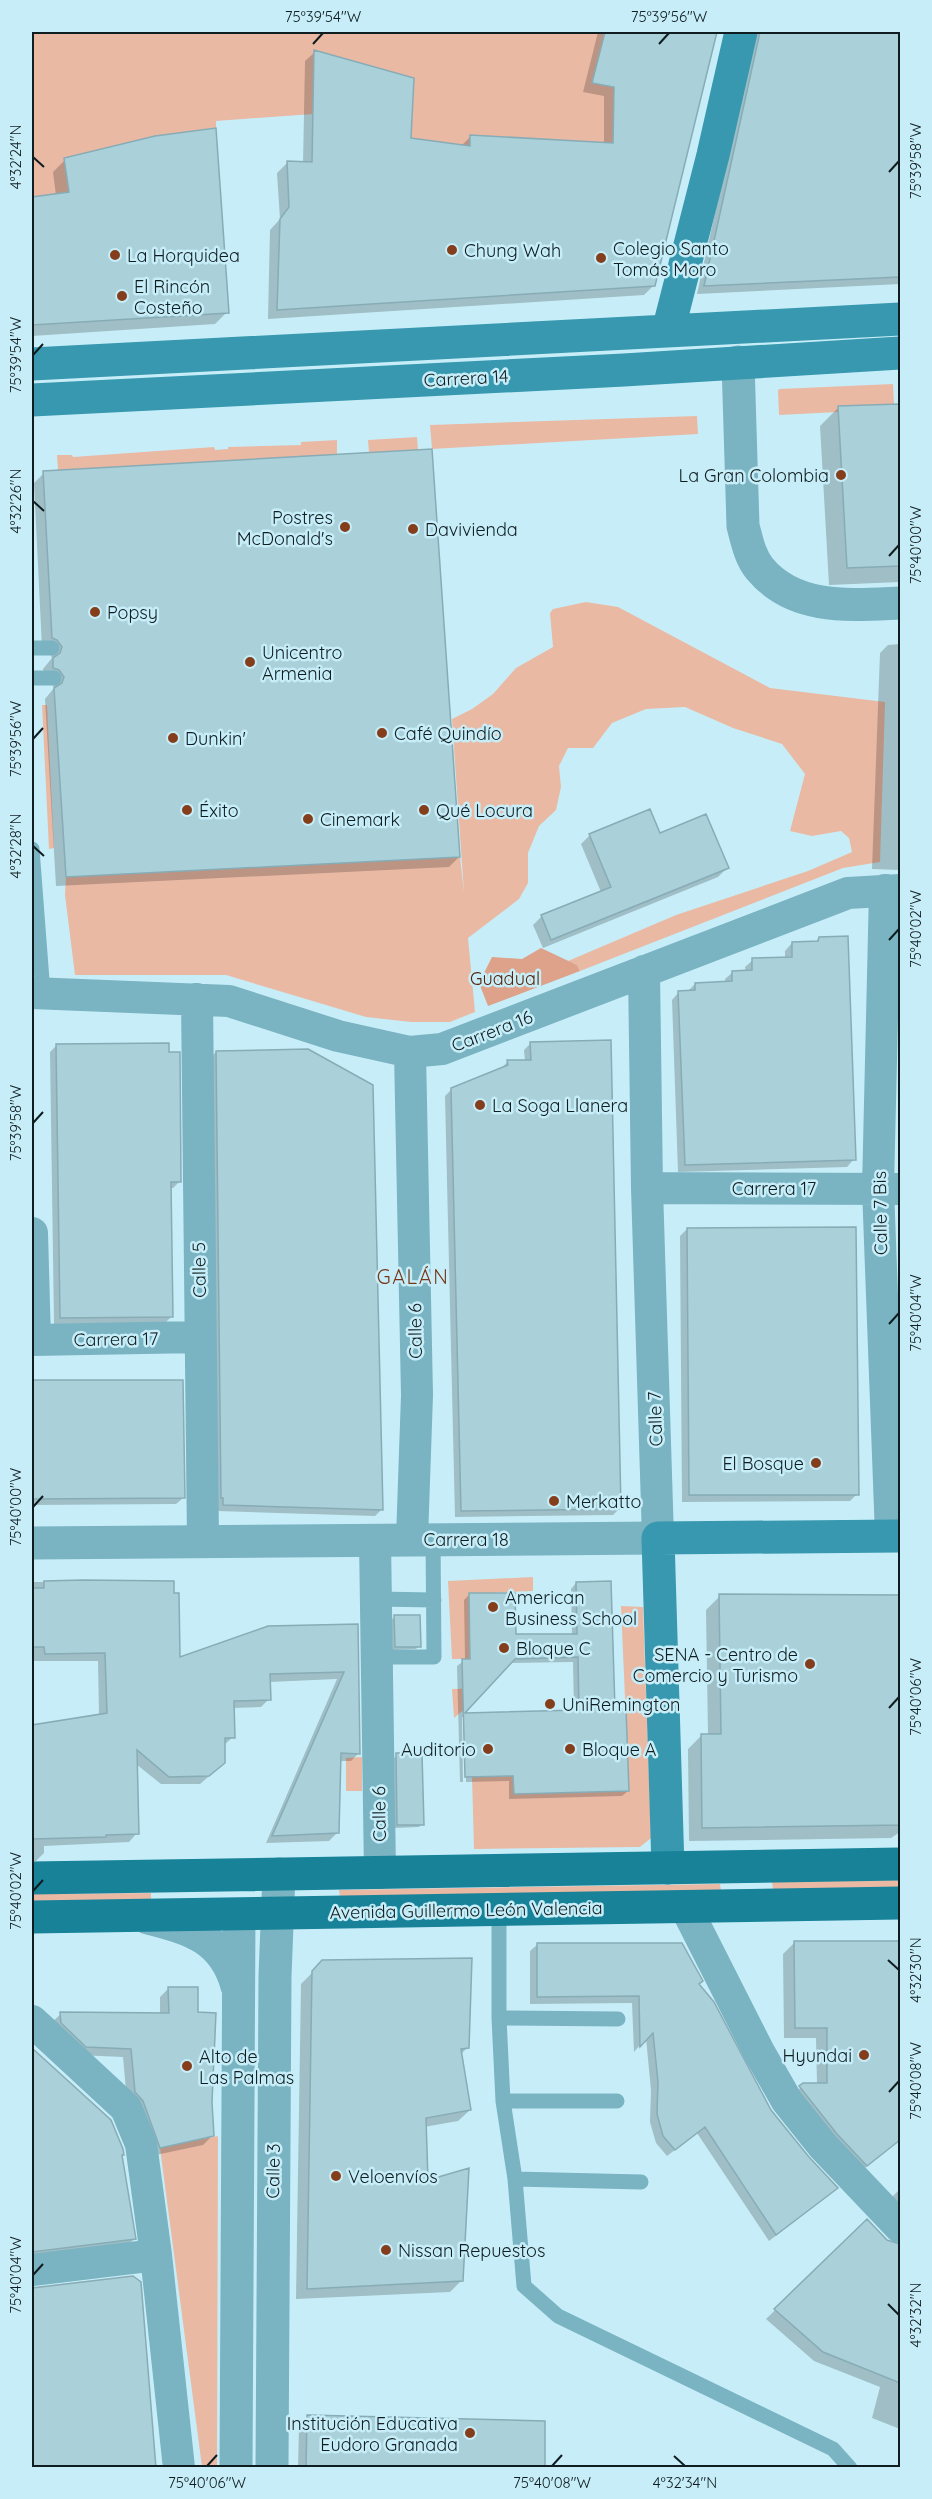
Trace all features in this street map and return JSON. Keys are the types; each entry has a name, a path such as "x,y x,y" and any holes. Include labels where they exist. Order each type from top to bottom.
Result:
{"main road":[{"path":"668,331 713,155 741,32"},
{"name":"Carrera 14","path":"32,364 900,319"},
{"name":"Carrera 14","path":"32,400 900,353"},
{"name":"Carrera 18","path":"658,1538 896,1536"},
{"name":"Calle 7","path":"658,1538 668,1868"},
{"path":"32,1878 900,1864"},
{"name":"Avenida Guillermo León Valencia","path":"32,1917 900,1903"}],"street":[{"path":"738,362 743,526 748,549 759,569 794,595 830,604 900,603"},
{"name":"Carrera 16","path":"37,993 229,1001 338,1036 410,1052 442,1049 848,893 893,890"},
{"name":"Calle 7 Bis","path":"893,890 889,1188 896,1536"},
{"name":"Calle 7","path":"644,971 647,1188 658,1538"},
{"name":"Calle 5","path":"197,999 203,1541"},
{"name":"Calle 6","path":"410,1052 422,1539"},
{"name":"Carrera 17","path":"647,1188 889,1188"},
{"path":"32,1233 33,1340"},
{"name":"Carrera 17","path":"33,1340 200,1337"},
{"name":"Carrera 18","path":"32,1543 658,1538"},
{"name":"Calle 6","path":"375,1540 380,1873"},
{"name":"Calle 3","path":"272,2468 275,1999 279,1874"},
{"path":"685,1906 759,2052 787,2101 823,2146 900,2227"},
{"name":"Calle 3","path":"236,2468 239,1915"},
{"path":"141,1916 176,1925 212,1942 232,1968 239,1994"},
{"path":"32,2021 126,2108 141,2144 156,2255 179,2468"},
{"path":"32,2270 156,2255"}],"lane":[{"path":"32,648 52,648"},
{"path":"32,678 54,678"},
{"path":"32,849 37,993"},
{"path":"376,1657 434,1657 434,1600 422,1539"},
{"path":"376,1599 434,1600"},
{"path":"499,1910 499,2018 503,2101 514,2179 524,2286 558,2316 832,2449 850,2468"},
{"path":"499,2018 618,2019"},
{"path":"503,2101 617,2101"},
{"path":"514,2179 641,2182"}],"shaded area":[{"path":"32,32 605,32 592,82 618,87 613,143 471,135 470,146 411,138 414,78 315,50 313,114 216,121 216,128 64,159 69,192 32,197"},
{"path":"893,384 894,404 838,406 838,412 779,415 779,389"},
{"path":"697,416 698,434 432,449 430,425"},
{"path":"417,437 418,450 369,453 368,440"},
{"path":"337,440 337,455 58,470 57,455 72,455 73,457 214,447 215,450 228,449 228,447 301,445 301,442"},
{"path":"586,602 618,607 770,688 885,702 880,862 843,868 580,971 577,965 568,961 676,915 808,871 852,852 849,838 841,831 812,836 790,831 805,774 782,744 733,728 685,707 646,709 612,723 593,748 568,748 559,766 561,787 556,810 539,826 528,853 528,883 519,899 468,938 475,1012 450,1022 411,1022 366,1017 226,975 75,975 65,895 66,877 460,857 464,893 452,719 472,709 493,694 516,668 553,647 550,613 553,609"},
{"path":"42,705 47,705 54,848 49,849"},
{"path":"533,1577 533,1591 469,1594 470,1659 452,1659 448,1581"},
{"path":"621,1606 643,1607 651,1838 640,1847 474,1849 472,1777 513,1776 514,1794 629,1791"},
{"path":"489,1688 454,1718 452,1689"},
{"path":"362,1757 362,1791 346,1791 346,1758"},
{"path":"900,1880 900,1888 773,1889 772,1882"},
{"path":"720,1884 721,1891 340,1897 339,1890"},
{"path":"151,1893 151,1900 32,1902 32,1894"},
{"path":"218,2136 217,2467 202,2467 160,2148"}],"green space":[{"name":"Guadual","path":"541,948 577,965 580,971 488,1006 479,983 492,957 522,959"}],"building":[{"path":"605,32 717,32 655,286 277,310 280,219 289,207 287,161 312,162 314,50 414,78 411,138 470,146 470,135 613,143 614,87 592,83"},
{"path":"760,32 900,32 900,277 704,286"},
{"path":"216,128 229,313 32,325 32,197 69,192 64,158 155,136"},
{"path":"900,404 900,566 847,568 838,406"},
{"name":"Unicentro Armenia","path":"432,449 460,857 66,877 54,688 62,683 64,677 59,670 53,668 53,658 60,653 62,647 57,640 52,638 43,471"},
{"path":"650,809 660,833 706,814 729,868 551,940 541,915 611,887 589,834"},
{"path":"848,936 856,1160 685,1165 678,991 695,990 695,983 732,981 732,971 752,970 752,958 792,957 792,942 818,941 819,937"},
{"path":"611,1040 621,1509 461,1511 451,1088 508,1065 507,1060 531,1060 530,1042"},
{"path":"169,1043 169,1052 180,1052 181,1182 171,1182 173,1317 60,1318 56,1044"},
{"path":"308,1049 373,1085 383,1510 223,1505 223,1498 221,1498 216,1051"},
{"path":"856,1227 859,1495 689,1495 687,1228"},
{"path":"32,1380 183,1380 185,1498 32,1499"},
{"path":"44,1581 174,1581 174,1593 179,1593 180,1657 268,1626 358,1624 360,1754 341,1753 339,1833 272,1836 344,1672 270,1674 271,1700 234,1701 235,1738 225,1738 225,1763 209,1776 169,1777 137,1750 139,1834 32,1839 32,1725 107,1713 105,1653 45,1654 44,1647 32,1647 32,1588 44,1588"},
{"path":"611,1581 615,1709 626,1709 629,1791 514,1794 513,1776 465,1777 462,1659 470,1659 469,1593 515,1593 516,1634 577,1634 576,1582","holes":["578,1657 579,1710 465,1713 515,1659"]},
{"name":"SENA - Centro de Comercio y Turismo","path":"719,1594 900,1595 900,1825 702,1828 701,1734 721,1734"},
{"path":"394,1615 420,1615 421,1647 395,1647"},
{"path":"396,1753 422,1753 424,1825 397,1825"},
{"name":"Hyundai","path":"794,1941 900,1941 900,2140 867,2166 837,2134 799,2086 803,2083 827,2083 827,2028 795,2028"},
{"path":"537,1943 682,1943 703,1981 699,1984 714,2002 771,2110 838,2188 776,2235 705,2127 675,2150 663,2136 657,2114 658,2082 653,2033 640,2047 639,1996 537,1997"},
{"path":"472,1958 469,2048 461,2049 471,2110 426,2118 428,2180 469,2168 463,2281 307,2289 312,1971 322,1960"},
{"name":"Alto de Las Palmas","path":"168,1987 198,1987 198,2012 216,2013 212,2102 214,2136 160,2148 143,2101 135,2092 131,2049 86,2047 61,2023 60,2012 169,2013"},
{"path":"32,2048 111,2120 123,2149 124,2155 122,2155 136,2239 32,2252"},
{"path":"867,2219 887,2240 900,2244 900,2383 823,2352 774,2309"},
{"path":"133,2276 141,2282 156,2468 32,2468 32,2288"},
{"name":"Institución Educativa Eudoro Granada","path":"307,2415 545,2421 545,2468 306,2468"}],"place":[{"name":"Chung Wah","path":"452,250"},
{"name":"La Horquidea","path":"115,255"},
{"name":"Colegio Santo Tomás Moro","path":"601,258"},
{"name":"El Rincón Costeño","path":"122,296"},
{"name":"La Gran Colombia","path":"841,475"},
{"name":"Postres McDonald's","path":"345,527"},
{"name":"Davivienda","path":"413,529"},
{"name":"Popsy","path":"95,612"},
{"name":"Unicentro Armenia","path":"250,662"},
{"name":"Café Quindío","path":"382,733"},
{"name":"Dunkin'","path":"173,738"},
{"name":"Éxito","path":"187,810"},
{"name":"Qué Locura","path":"424,810"},
{"name":"Cinemark","path":"308,819"},
{"name":"La Soga Llanera","path":"480,1105"},
{"name":"El Bosque","path":"816,1463"},
{"name":"Merkatto","path":"554,1501"},
{"name":"American Business School","path":"493,1607"},
{"name":"Bloque C","path":"504,1648"},
{"name":"SENA - Centro de Comercio y Turismo","path":"810,1664"},
{"name":"UniRemington","path":"550,1704"},
{"name":"Auditorio","path":"488,1749"},
{"name":"Bloque A","path":"570,1749"},
{"name":"Hyundai","path":"864,2055"},
{"name":"Alto de Las Palmas","path":"187,2066"},
{"name":"Veloenvíos","path":"336,2176"},
{"name":"Nissan Repuestos","path":"386,2250"},
{"name":"Institución Educativa Eudoro Granada","path":"470,2433"}],"district":[{"name":"GALÁN","path":"413,1276"}]}
